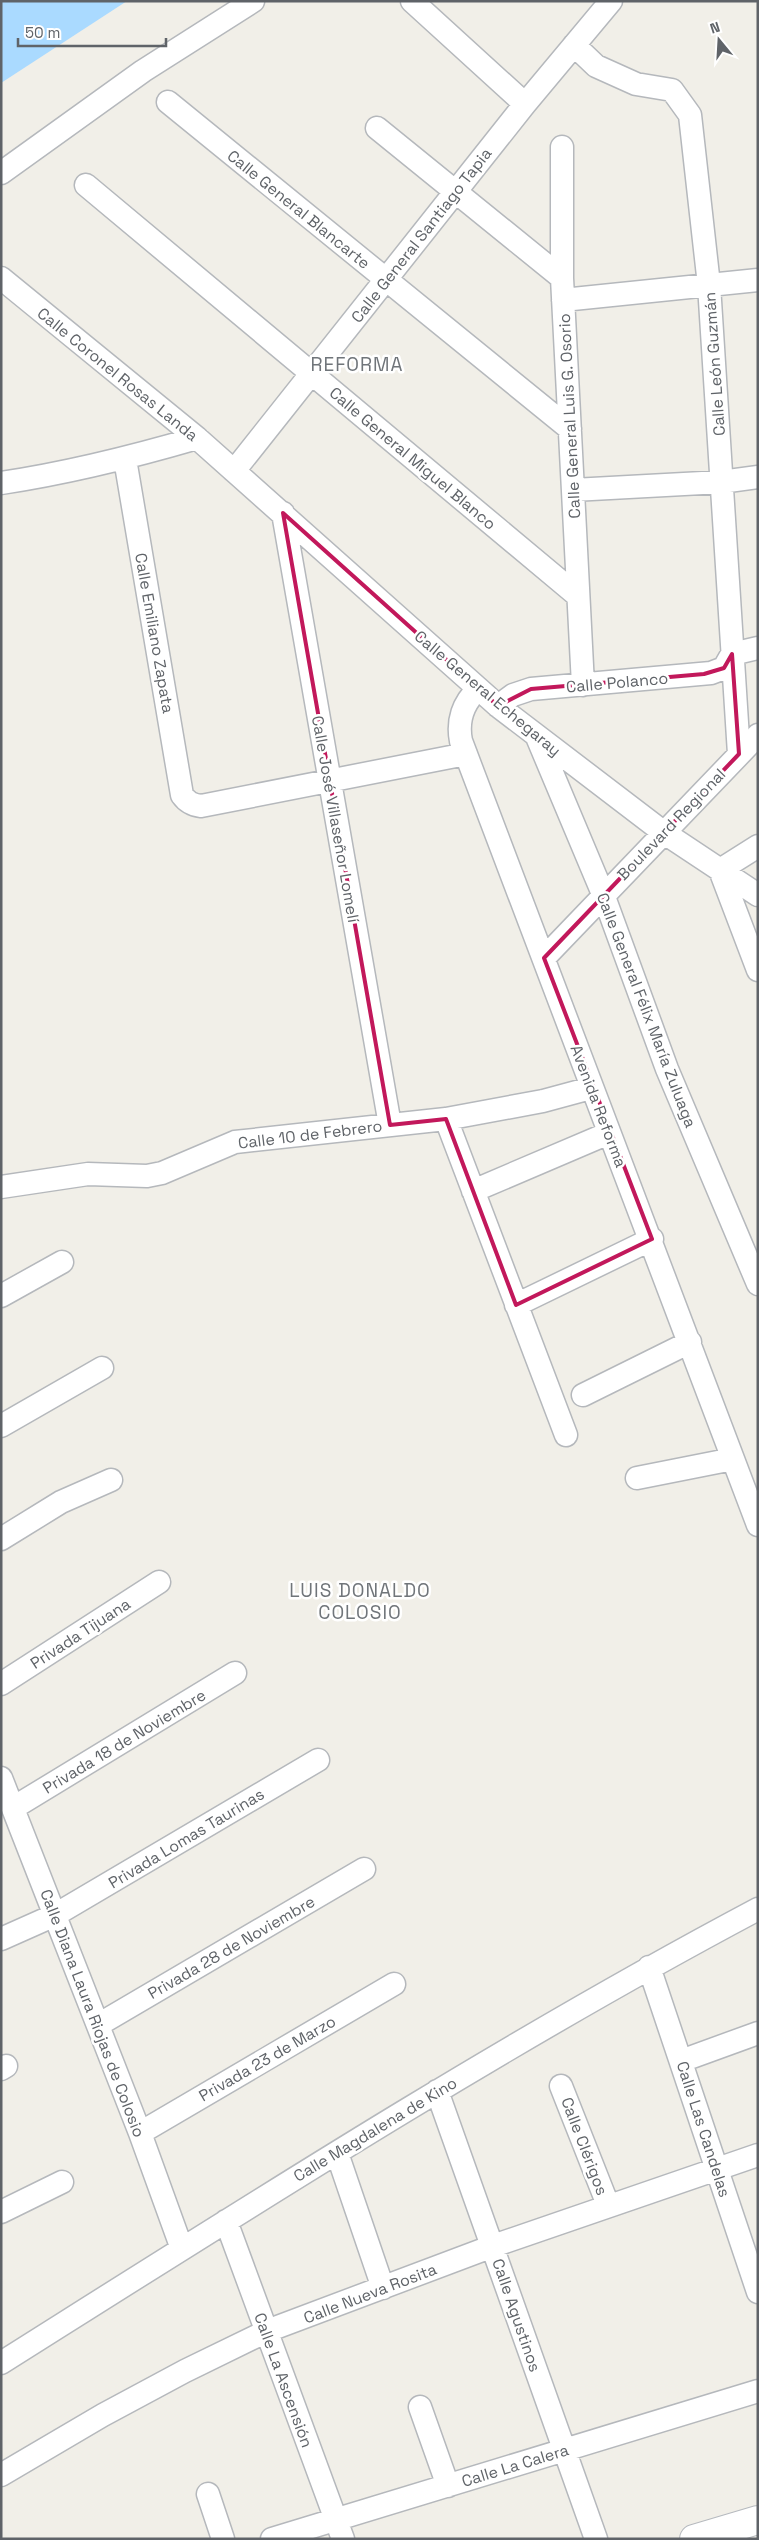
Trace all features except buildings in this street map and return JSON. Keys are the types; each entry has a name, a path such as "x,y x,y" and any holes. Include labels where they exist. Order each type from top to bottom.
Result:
{"street":[{"path":"1,173 144,71 253,1"},
{"path":"412,1 525,104"},
{"name":"Calle General Santiago Tapia","path":"234,472 455,191 574,45 600,5"},
{"name":"Calle León Guzmán","path":"574,45 596,66 604,70 636,84 672,90 690,115 709,285 739,754"},
{"name":"Calle General Blancarte","path":"168,102 385,280 570,428"},
{"path":"377,128 562,278"},
{"name":"Calle General Luis G. Osorio","path":"562,146 562,278 583,685"},
{"name":"Calle General Miguel Blanco","path":"86,185 578,596"},
{"name":"Calle Coronel Rosas Landa","path":"1,278 196,438 234,472"},
{"path":"563,300 758,280"},
{"path":"1,483 52,475 125,459 196,438"},
{"name":"Calle Emiliano Zapata","path":"125,459 182,795 190,803 201,806 329,781"},
{"name":"Calle General Echegaray","path":"234,472 498,706 663,832 758,895"},
{"path":"573,490 721,482 758,477"},
{"name":"Calle José Villaseñor Lomelí","path":"282,513 390,1125"},
{"path":"732,654 758,648"},
{"name":"Calle Polanco","path":"498,706 522,692 704,674 724,668 732,654"},
{"name":"Avenida Reforma","path":"478,689 468,699 460,719 459,734 591,1088 652,1239 758,1525"},
{"name":"Calle General Félix María Zuluaga","path":"537,736 603,894 667,1069 758,1284"},
{"name":"Boulevard Regional","path":"544,958 603,894 758,736"},
{"path":"329,781 466,754"},
{"path":"758,846 720,870 758,970"},
{"name":"Calle 10 de Febrero","path":"1,1187 88,1174 147,1176 162,1173 235,1142 446,1119 534,1103 591,1088"},
{"path":"446,1119 566,1435"},
{"path":"473,1191 609,1133"},
{"path":"516,1305 652,1239"},
{"path":"1,1296 62,1262"},
{"path":"583,1395 690,1342"},
{"path":"1,1426 102,1368"},
{"path":"637,1478 733,1459"},
{"path":"1,1539 61,1502 111,1480"},
{"name":"Privada Tijuana","path":"1,1684 159,1582"},
{"name":"Privada 18 de Noviembre","path":"13,1808 235,1674"},
{"name":"Privada Lomas Taurinas","path":"1,1939 55,1916 318,1760"},
{"name":"Calle Diana Laura Riojas de Colosio","path":"1,1778 140,2133 182,2249"},
{"name":"Privada 28 de Noviembre","path":"98,2025 364,1869"},
{"name":"Calle Magdalena de Kino","path":"1,2364 226,2221 438,2091 649,1967 758,1910"},
{"name":"Calle Las Candelas","path":"649,1967 756,2281"},
{"name":"Privada 23 de Marzo","path":"140,2133 394,1984"},
{"path":"681,2061 758,2033"},
{"name":"Calle Clérigos","path":"561,2086 608,2206"},
{"name":"Calle Agustinos","path":"438,2091 596,2539"},
{"path":"337,2153 383,2288"},
{"name":"Calle Nueva Rosita","path":"1,2475 103,2415 185,2371 267,2332 493,2246 758,2155"},
{"path":"1,2212 62,2182"},
{"name":"Calle La Ascensión","path":"226,2221 339,2529"},
{"name":"Calle La Calera","path":"272,2539 339,2529 448,2486 758,2391"},
{"path":"420,2407 448,2486"},
{"path":"208,2494 223,2539"},
{"path":"694,2539 758,2520"}],"highlighted area":[{"path":"283,513 498,706 531,689 704,674 724,668 732,654 739,754 544,958 652,1239 516,1305 446,1119 390,1125"}],"water":[{"path":"1,1 127,1 1,83"}],"district":[{"name":"REFORMA","path":"357,364"},
{"name":"LUIS DONALDO COLOSIO","path":"360,1601"}]}
